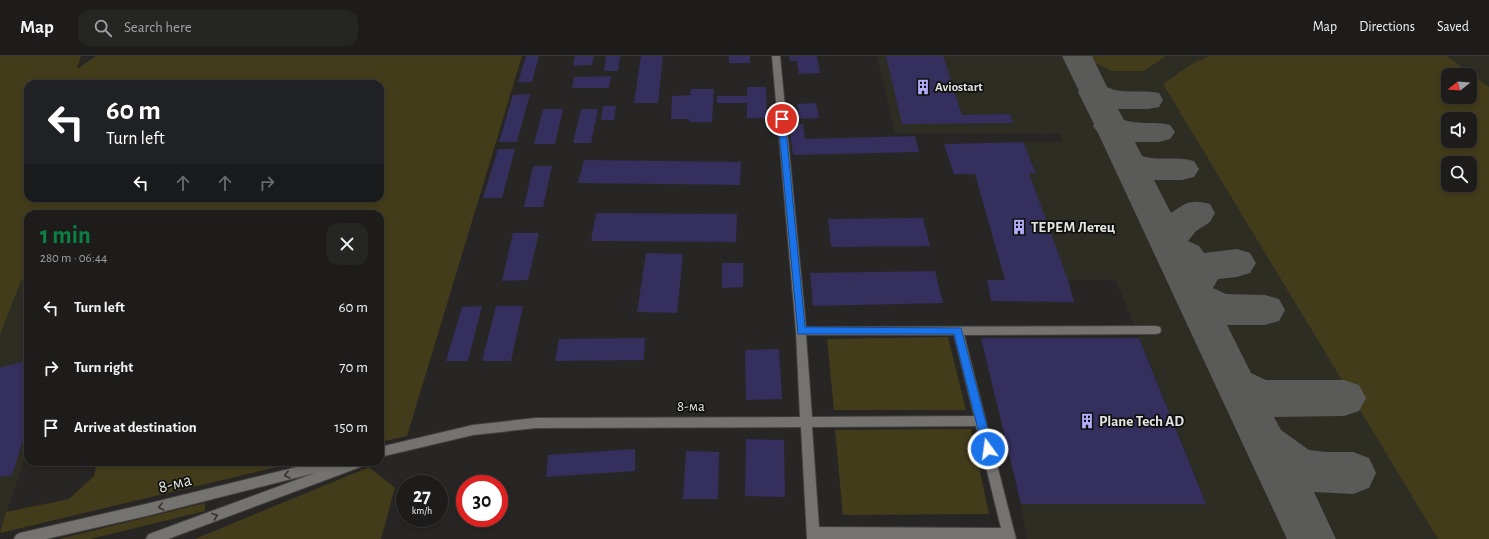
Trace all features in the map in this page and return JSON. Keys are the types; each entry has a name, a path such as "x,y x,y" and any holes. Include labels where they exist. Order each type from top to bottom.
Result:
{"street":[{"path":"776,56 801,331 813,536 1010,536 958,331"},
{"path":"801,331 1156,330"},
{"name":"8-ма","path":"384,452 473,430 536,423 981,421"},
{"name":"8-ма","path":"20,539 146,510 322,466"},
{"path":"152,539 348,466"}],"shaded area":[{"path":"0,56 81,56 77,69 96,56 522,56 407,436 384,441 384,210 24,210 24,280 21,281 0,335"},
{"path":"877,56 1489,56 1489,539 1027,539 1021,504 1206,503 1116,280 1068,280 1029,173 1036,172 1023,142 1062,142 1059,134 895,133"},
{"path":"1091,56 1166,56 1144,71 1112,71 1094,62"},
{"path":"1209,56 1446,56 1463,68 1441,68 1441,104 1477,104 1477,78 1489,87 1489,539 1438,539 1163,84 1192,64"},
{"path":"21,281 24,281 24,461 0,531 0,335"},
{"path":"948,337 966,410 834,410 827,339"},
{"path":"971,429 989,514 843,515 835,430"},
{"path":"96,466 281,466 0,533 6,512 69,499 94,476"},
{"path":"369,467 395,488 381,539 195,539"},
{"path":"205,503 205,511 90,539 59,539"}],"building":[{"path":"526,56 539,56 532,82 518,82"},
{"path":"575,56 594,56 592,65 573,66"},
{"path":"606,56 620,56 618,71 604,71"},
{"path":"641,56 663,56 658,103 634,103"},
{"path":"729,56 750,56 750,63 729,63"},
{"path":"789,56 817,56 820,73 799,74 797,61 790,61"},
{"name":"Aviostart","path":"886,56 943,56 962,115 1010,114 1013,123 902,124"},
{"path":"611,76 609,88 572,88 574,77"},
{"path":"747,87 766,87 767,118 747,118 747,103 717,103 717,96 747,96"},
{"path":"691,89 714,89 712,122 689,122 689,119 671,119 672,96 690,95"},
{"path":"530,94 517,142 499,142 513,95"},
{"path":"816,103 819,118 799,119 797,104"},
{"path":"603,106 616,106 614,120 601,120"},
{"path":"543,109 563,109 555,144 534,144"},
{"path":"581,109 598,109 591,143 573,143"},
{"path":"789,124 803,124 805,139 915,136 919,152 793,155"},
{"path":"1023,142 1036,173 1029,173 1068,280 1074,302 991,301 987,280 1005,280 975,174 954,174 944,144"},
{"path":"498,149 515,149 502,198 483,198"},
{"path":"584,160 741,162 740,185 578,183"},
{"path":"533,166 552,166 543,207 524,207"},
{"path":"596,213 737,214 736,242 591,241"},
{"path":"923,218 930,246 831,247 828,219"},
{"path":"513,233 539,233 528,280 502,281"},
{"path":"646,253 683,254 677,313 637,312"},
{"path":"722,263 743,263 743,287 722,288"},
{"path":"935,271 943,303 813,306 810,273"},
{"path":"482,306 468,361 446,361 462,307"},
{"path":"496,306 523,306 511,361 482,361"},
{"path":"645,338 644,360 555,361 559,339"},
{"name":"Plane Tech AD","path":"981,338 1139,338 1206,504 1021,504"},
{"path":"779,349 782,399 746,400 745,350"},
{"path":"24,362 24,438 12,475 0,477 0,369 1,367"},
{"path":"746,439 784,440 785,497 745,496"},
{"path":"635,449 635,471 546,477 548,455"},
{"path":"686,451 719,452 718,499 683,499"}],"taxiway":[{"path":"1077,56 1095,93"},
{"path":"1095,93 1113,99 1148,100"},
{"path":"1095,93 1111,127"},
{"path":"1111,127 1127,132 1159,132"},
{"path":"1111,127 1129,163"},
{"path":"1129,163 1145,169 1182,169"},
{"path":"1129,163 1168,245"},
{"path":"1168,245 1170,239 1179,226 1197,213"},
{"path":"1169,245 1175,251 1186,255"},
{"path":"1169,245 1191,292"},
{"path":"1191,292 1200,274 1207,266 1237,263"},
{"path":"1192,294 1210,305 1218,308 1234,310 1265,310"},
{"path":"1192,294 1236,385"},
{"path":"1236,385 1260,398 1344,398"},
{"path":"1236,385 1265,444"},
{"path":"1265,444 1276,454 1296,467 1316,472 1353,473"},
{"path":"1265,444 1312,539"}],"place":[{"name":"Aviostart","path":"923,87"},
{"name":"ТЕРЕМ Летец","path":"1019,227"},
{"name":"Plane Tech AD","path":"1087,421"}],"route":[{"path":"782,119 801,331 958,331 988,449"}]}
